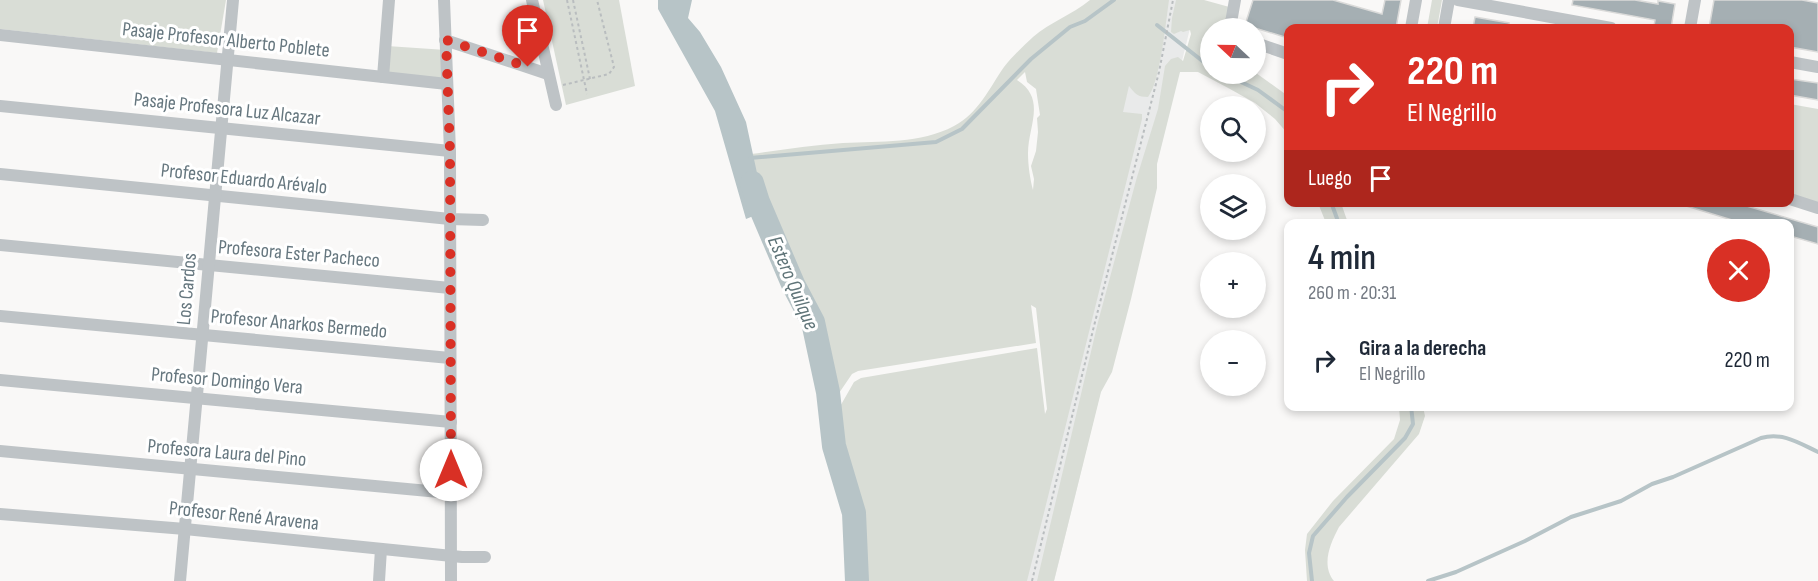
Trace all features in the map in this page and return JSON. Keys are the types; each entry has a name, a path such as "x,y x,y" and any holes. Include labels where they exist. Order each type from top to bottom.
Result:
{"street":[{"name":"Los Cardos","path":"180,581 233,0"},
{"path":"383,77 389,0"},
{"path":"444,0 450,151 451,581"},
{"path":"532,0 556,105"},
{"path":"1232,18 1235,0"},
{"path":"1412,24 1416,0"},
{"path":"1445,24 1449,0"},
{"path":"1458,0 1589,24"},
{"path":"1691,24 1695,0"},
{"name":"Pasaje Profesor Alberto Poblete","path":"0,35 447,84"},
{"path":"446,40 548,74"},
{"path":"1266,46 1284,53"},
{"path":"1794,63 1818,67"},
{"name":"Pasaje Profesora Luz Alcazar","path":"0,106 450,151"},
{"name":"Profesor Eduardo Arévalo","path":"0,174 450,219 483,220"},
{"path":"1794,201 1818,208"},
{"name":"Profesora Ester Pacheco","path":"0,245 450,288"},
{"name":"Profesor Anarkos Bermedo","path":"0,316 450,358"},
{"name":"Profesor Domingo Vera","path":"0,380 451,422"},
{"name":"Profesora Laura del Pino","path":"0,451 450,494"},
{"name":"Profesor René Aravena","path":"0,514 185,529 451,556 485,557"},
{"path":"379,581 381,549"}],"path":[{"path":"567,0 587,94"},
{"path":"573,0 590,79"},
{"path":"552,88 609,74 614,67 597,0"},
{"path":"1032,581 1159,72 1173,0"}],"shaded area":[{"path":"0,0 226,0 217,53 0,29"},
{"path":"543,0 619,0 635,86 566,105"},
{"path":"658,0 692,0 688,18 700,32 721,67 746,122 760,187 768,210 746,219 715,111 658,9"},
{"path":"1090,0 1169,0 1162,51 1152,90 1148,97 1142,96 1135,93 1129,86 1123,112 1142,114 1142,119 1027,581 867,581 860,512 838,410 854,382 861,378 1037,348 1045,414 1047,409 1036,308 1031,305 1036,343 858,371 852,374 835,399 816,318 778,238 751,154 808,146 914,139 941,132 970,115 983,100 1004,67 1033,37","holes":["1025,72 1027,82 1036,89 1040,115 1037,118 1036,151 1031,166 1034,179 1033,190 1028,153 1034,104 1026,87 1017,80"]},
{"path":"1150,0 1197,0 1054,581 1005,581"},
{"path":"1176,0 1204,0 1233,8 1230,18 1200,18 1200,73 1180,72 1157,164 1157,188 1131,299 1112,372 1101,392 1054,581 1037,581 1098,322 1158,109 1165,66 1171,59 1178,57 1183,61 1191,34 1190,30 1174,34 1171,32"},
{"path":"1432,0 1442,0 1438,24 1428,24"},
{"path":"387,46 446,50 447,84 383,77"},
{"path":"1266,80 1284,93 1284,129 1266,112 1266,96 1242,96 1220,84 1266,84"},
{"path":"1794,105 1818,109 1818,208 1794,200"},
{"path":"1320,207 1342,207 1347,219 1324,219"},
{"path":"1399,411 1424,411 1425,416 1419,434 1339,527 1330,547 1327,561 1334,581 1307,581 1305,550 1307,534 1333,501 1394,439 1400,420"}],"building":[{"path":"1253,0 1333,0 1382,14 1385,0 1401,0 1397,24 1284,24 1284,37 1266,31 1266,18 1247,18"},
{"path":"1573,0 1635,0 1675,4 1672,24 1654,24 1655,20 1572,5"},
{"path":"1714,0 1802,0 1818,3 1818,52 1794,48 1794,24 1710,24"},
{"path":"1475,17 1509,23 1509,24 1474,24"},
{"path":"1794,80 1818,83 1818,100 1794,96"},
{"path":"1690,207 1750,207 1791,219 1729,219"},
{"path":"1794,220 1818,227 1818,244 1794,237"}],"waterway":[{"path":"750,158 936,142 962,129 1031,59 1070,27 1085,21 1114,0"},
{"path":"1157,25 1200,59"},
{"path":"1245,84 1258,90 1284,109"},
{"name":"Estero Quilque","path":"752,183 793,284 813,322 828,392 834,446 854,513 857,581"},
{"path":"1333,207 1337,219"},
{"path":"1312,581 1309,553 1313,536 1347,497 1405,438 1413,424 1412,411"},
{"path":"1428,581 1456,572 1525,541 1571,517 1621,501 1652,484 1761,438 1784,437 1818,452"}],"route":[{"path":"451,470 450,151 446,40 528,67"}]}
